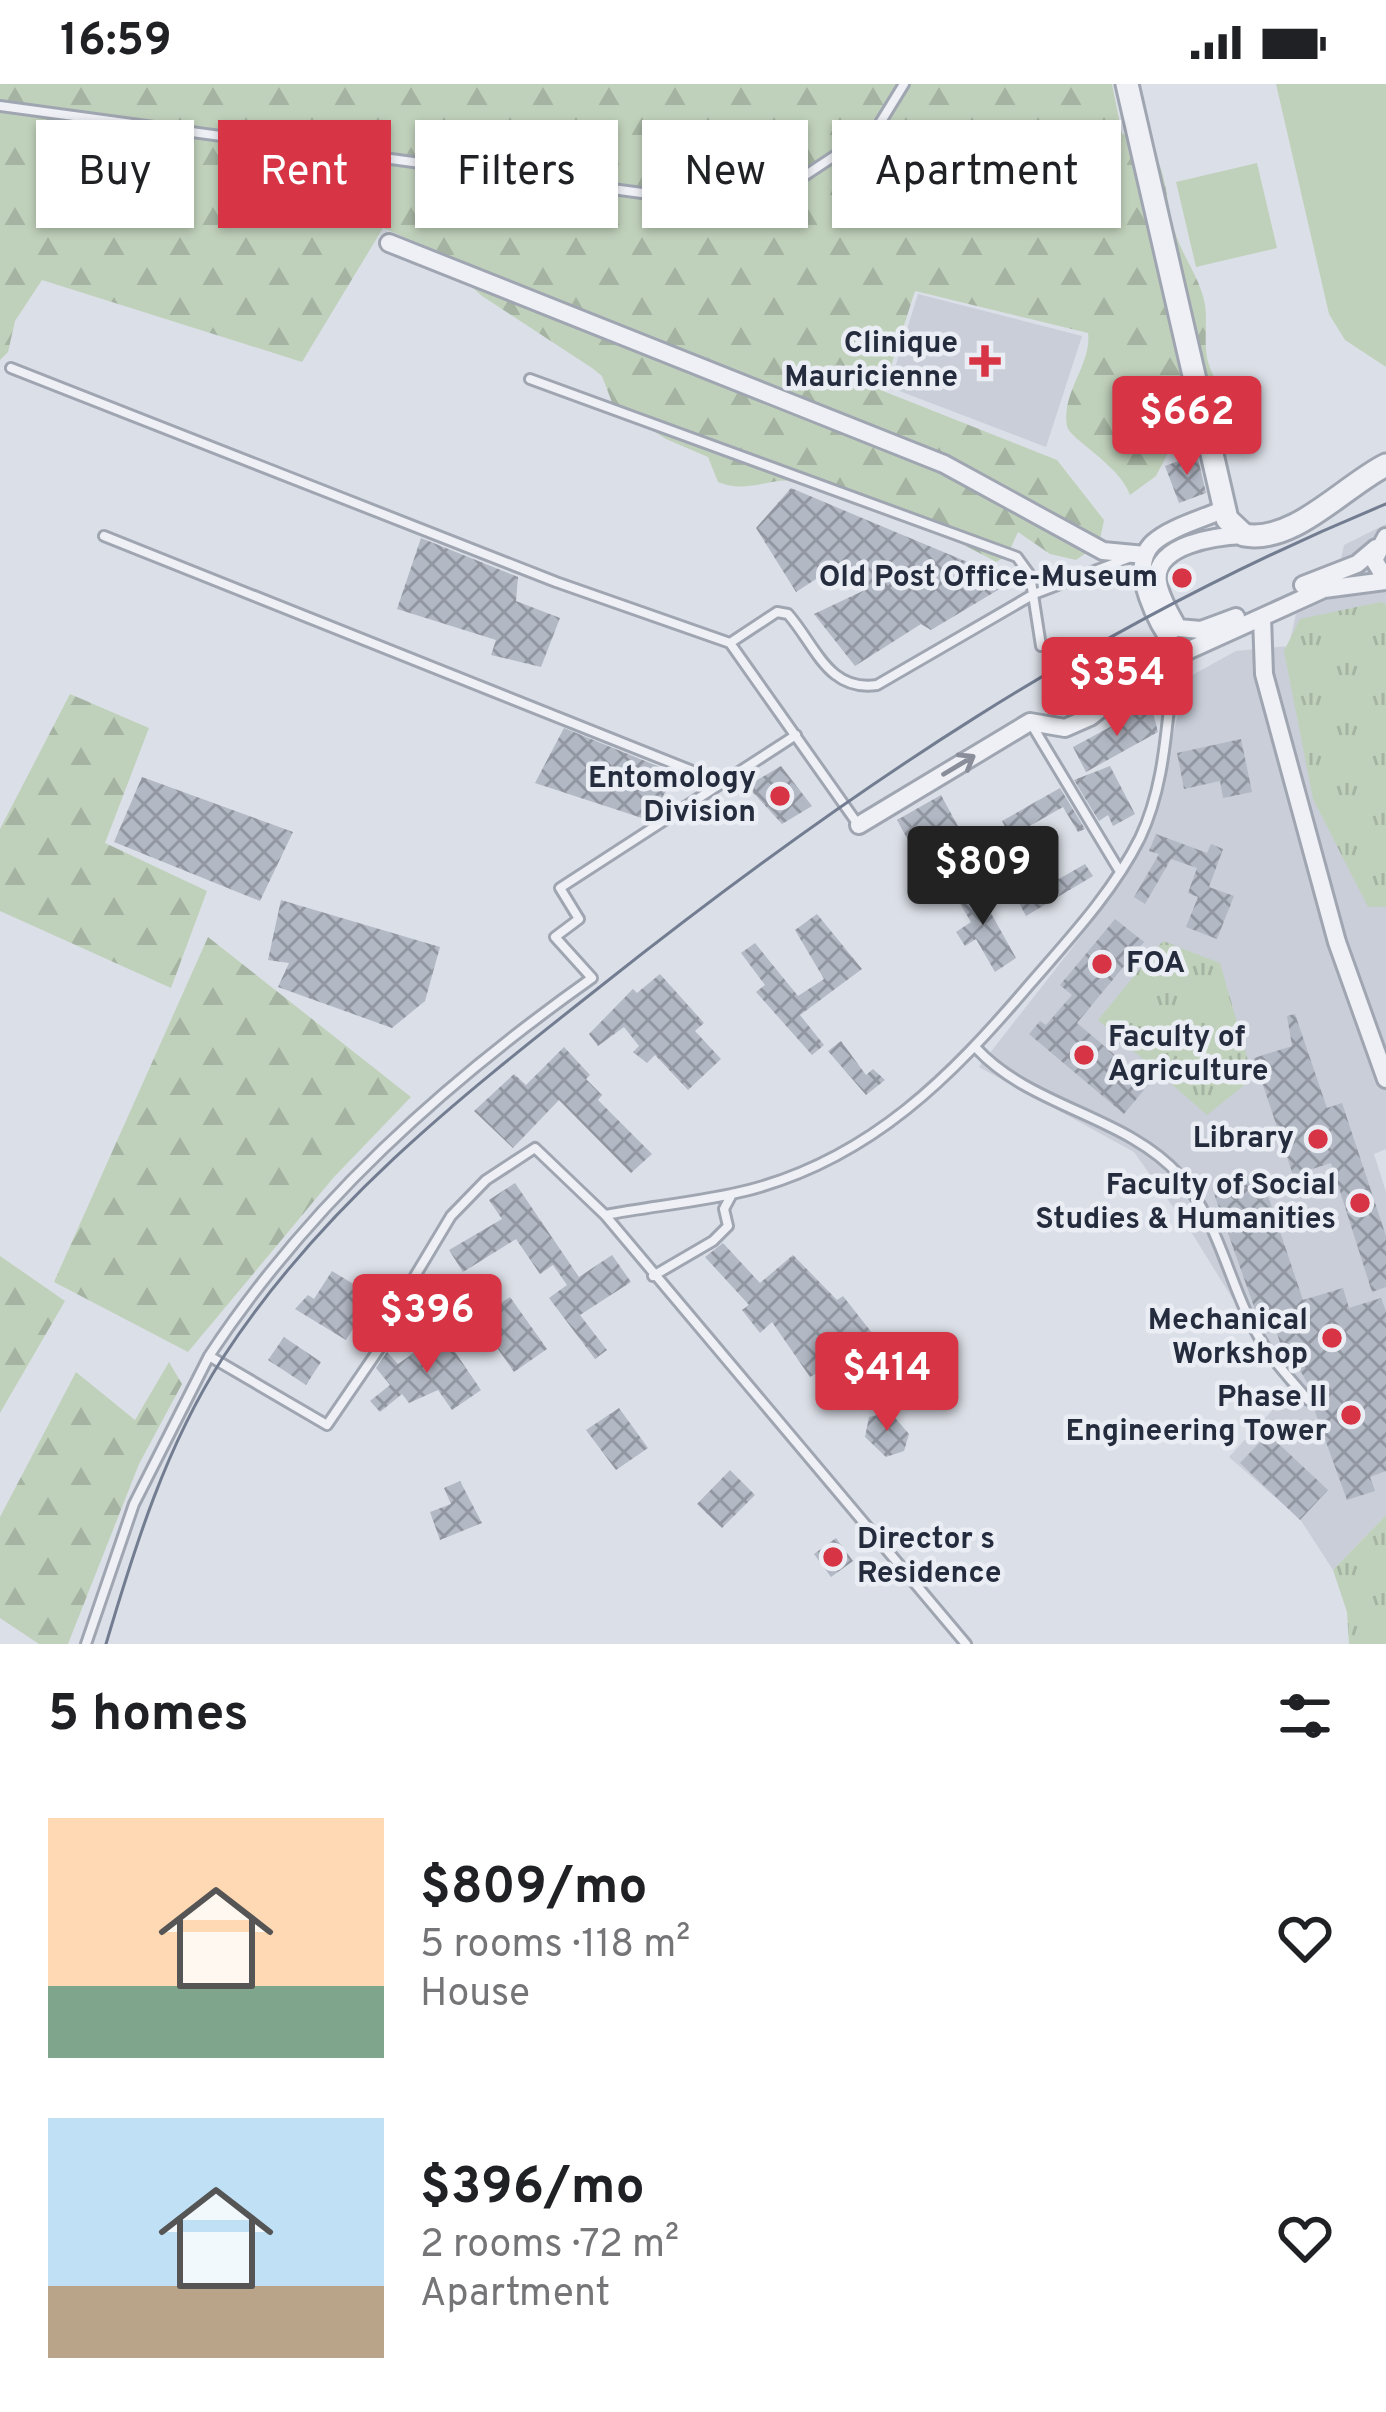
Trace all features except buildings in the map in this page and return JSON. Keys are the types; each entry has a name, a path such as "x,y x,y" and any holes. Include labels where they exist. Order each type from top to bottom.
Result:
{"street":[{"path":"1127,84 1222,510 1244,535"},
{"path":"389,243 944,464 1103,551 1139,556"},
{"path":"1381,543 1357,563 1201,630 1178,628 1157,579 1161,564 1214,536 1256,537 1296,525 1386,465"},
{"path":"1139,556 1153,543 1222,510"},
{"path":"1381,543 1376,568 1386,580"},
{"path":"1139,556 1144,584 1176,650"},
{"path":"859,825 1030,722 1065,728 1090,717 1176,650 1187,651 1295,599 1386,580"},
{"path":"1263,652 1276,620 1295,599"},
{"path":"1262,616 1263,652 1337,942 1386,1078"}],"lane":[{"path":"0,106 700,201 789,186 877,128 904,84"},
{"path":"11,368 556,582 730,643 859,825"},
{"path":"530,379 1017,557 1028,567 1041,646"},
{"path":"104,536 721,782"},
{"path":"730,643 777,612 788,614 837,680 855,688 877,685 1034,594 1139,556"},
{"path":"605,1214 733,1193 837,1158 906,1115 977,1049 1092,911 1140,837 1160,771 1176,650"},
{"path":"1030,722 1119,870"},
{"path":"86,1644 134,1504 209,1356 255,1287 352,1176 512,1035 592,978 555,937 578,920 560,889 796,736"},
{"path":"977,1049 996,1069 1135,1140 1176,1172 1213,1224 1262,1342 1308,1400"},
{"path":"209,1356 327,1425 396,1324 412,1281 442,1230 486,1180 535,1148 605,1214 966,1644"},
{"path":"653,1276 728,1226 724,1209 733,1193"}],"shaded area":[{"name":"Clinique Mauricienne","path":"918,294 1082,336 1046,447 889,387"},
{"path":"1386,524 1386,1149 1374,1154 1386,1192 1386,1515 1333,1570 1300,1519 1229,1457 1290,1391 1193,1235 1134,1152 979,1067 1097,916 1147,840 1187,678 1236,651 1289,646 1296,614 1332,598 1344,545"}],"green space":[{"path":"0,84 1112,84 1119,120 832,120 832,228 1121,228 1121,129 1122,134 1138,138 1157,158 1175,232 1204,300 1209,365 1232,408 1235,424 1216,444 1169,451 1156,476 1130,495 1116,473 1067,426 1068,401 1086,356 1088,333 915,291 883,391 1057,460 1104,520 1099,544 1076,560 1050,554 1018,532 1007,556 996,562 901,515 826,488 791,481 739,486 718,482 708,457 666,439 613,405 602,376 482,296 440,259 440,252 383,228 302,362 42,280 15,321 8,352 0,360"},
{"path":"1276,84 1386,84 1386,367 1345,340 1329,314"},
{"path":"1257,163 1277,248 1196,267 1176,182"},
{"path":"1386,604 1386,907 1368,907 1313,799 1284,651 1300,619"},
{"path":"70,694 149,728 105,843 207,891 171,988 0,911 0,829"},
{"path":"208,937 411,1097 334,1177 188,1352 54,1282"},
{"path":"1163,941 1220,963 1253,1078 1207,1115 1098,1020"},
{"path":"0,1256 65,1301 0,1413"},
{"path":"169,1362 182,1384 139,1464 68,1644 39,1644 0,1618 0,1517 76,1372 135,1420"},
{"path":"1386,1515 1386,1644 1349,1644 1347,1612 1333,1570"}],"tram line":[{"path":"106,1644 168,1462 202,1392 261,1304 303,1252 395,1157 693,914 880,779 1074,658 1175,603 1386,504"}],"place":[{"name":"Clinique Mauricienne","path":"985,361"},
{"name":"Old Post Office-Museum","path":"1182,578"},
{"name":"Entomology Division","path":"780,796"},
{"name":"FOA","path":"1102,964"},
{"name":"Faculty of Agriculture","path":"1084,1055"},
{"name":"Library","path":"1318,1139"},
{"name":"Faculty of Social Studies & Humanities","path":"1360,1203"},
{"name":"Mechanical Workshop","path":"1332,1338"},
{"name":"Phase II Engineering Tower","path":"1351,1415"},
{"name":"Director s Residence","path":"833,1557"}]}
